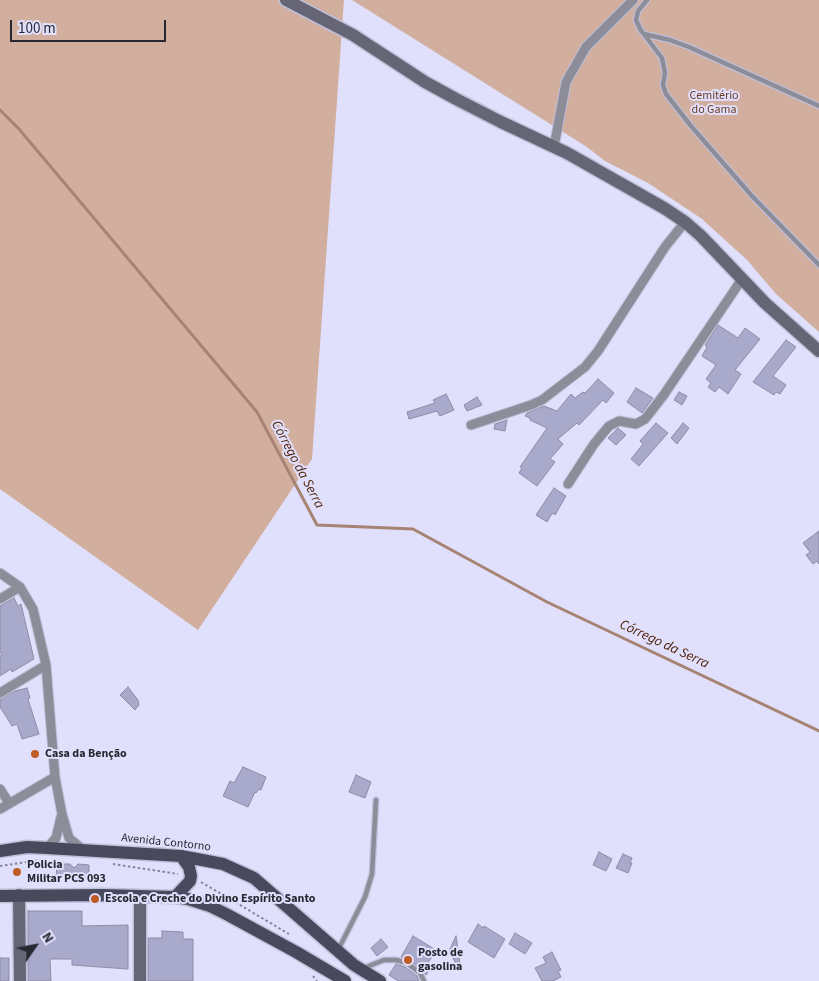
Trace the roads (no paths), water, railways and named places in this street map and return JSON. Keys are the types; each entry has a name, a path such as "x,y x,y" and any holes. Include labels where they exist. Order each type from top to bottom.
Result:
{"main road":[{"name":"Avenida Contorno","path":"0,851 27,847 84,850 181,856 223,864 254,878 357,968 380,981"},
{"path":"175,897 190,881 191,876 189,867 181,856"},
{"path":"0,896 188,898 210,906 296,952 345,981"},
{"path":"327,971 357,968"}],"street":[{"path":"554,147 566,82 586,47 633,0"},
{"path":"293,1 353,35 456,99 554,147 664,208 685,222 714,248 765,303 819,351"},
{"path":"471,426 542,400 584,366 598,351 665,247 685,222"},
{"path":"568,484 594,444 609,426 619,421 636,424 645,419 663,396 742,279"},
{"path":"0,573 20,587 33,609 46,665 55,777 62,814 70,838 84,850"},
{"path":"0,599 20,587"},
{"path":"0,693 46,665"},
{"path":"0,809 55,777"},
{"path":"0,791 9,803"},
{"path":"47,848 59,832 62,814"},
{"path":"19,895 20,981"},
{"path":"140,897 140,981"}],"lane":[{"path":"647,0 638,11 636,20 662,58 665,73 663,85 666,94 691,126 752,196 819,265"},
{"path":"644,34 689,47 819,106"},
{"path":"337,951 365,897 372,874 376,800"},
{"path":"357,968 384,960 396,960 408,963 420,973 424,981"}],"waterway":[{"name":"Córrego da Serra","path":"0,110 19,129 257,412 317,525 413,529 547,602 819,731"}],"place":[{"name":"Casa da Benção","path":"35,754"},
{"name":"Policia Militar PCS 093","path":"17,872"},
{"name":"Escola e Creche do Divino Espírito Santo","path":"95,899"},
{"name":"Posto de gasolina","path":"408,960"}],"park label":[{"name":"Cemitério do Gama","path":"714,103"}]}
